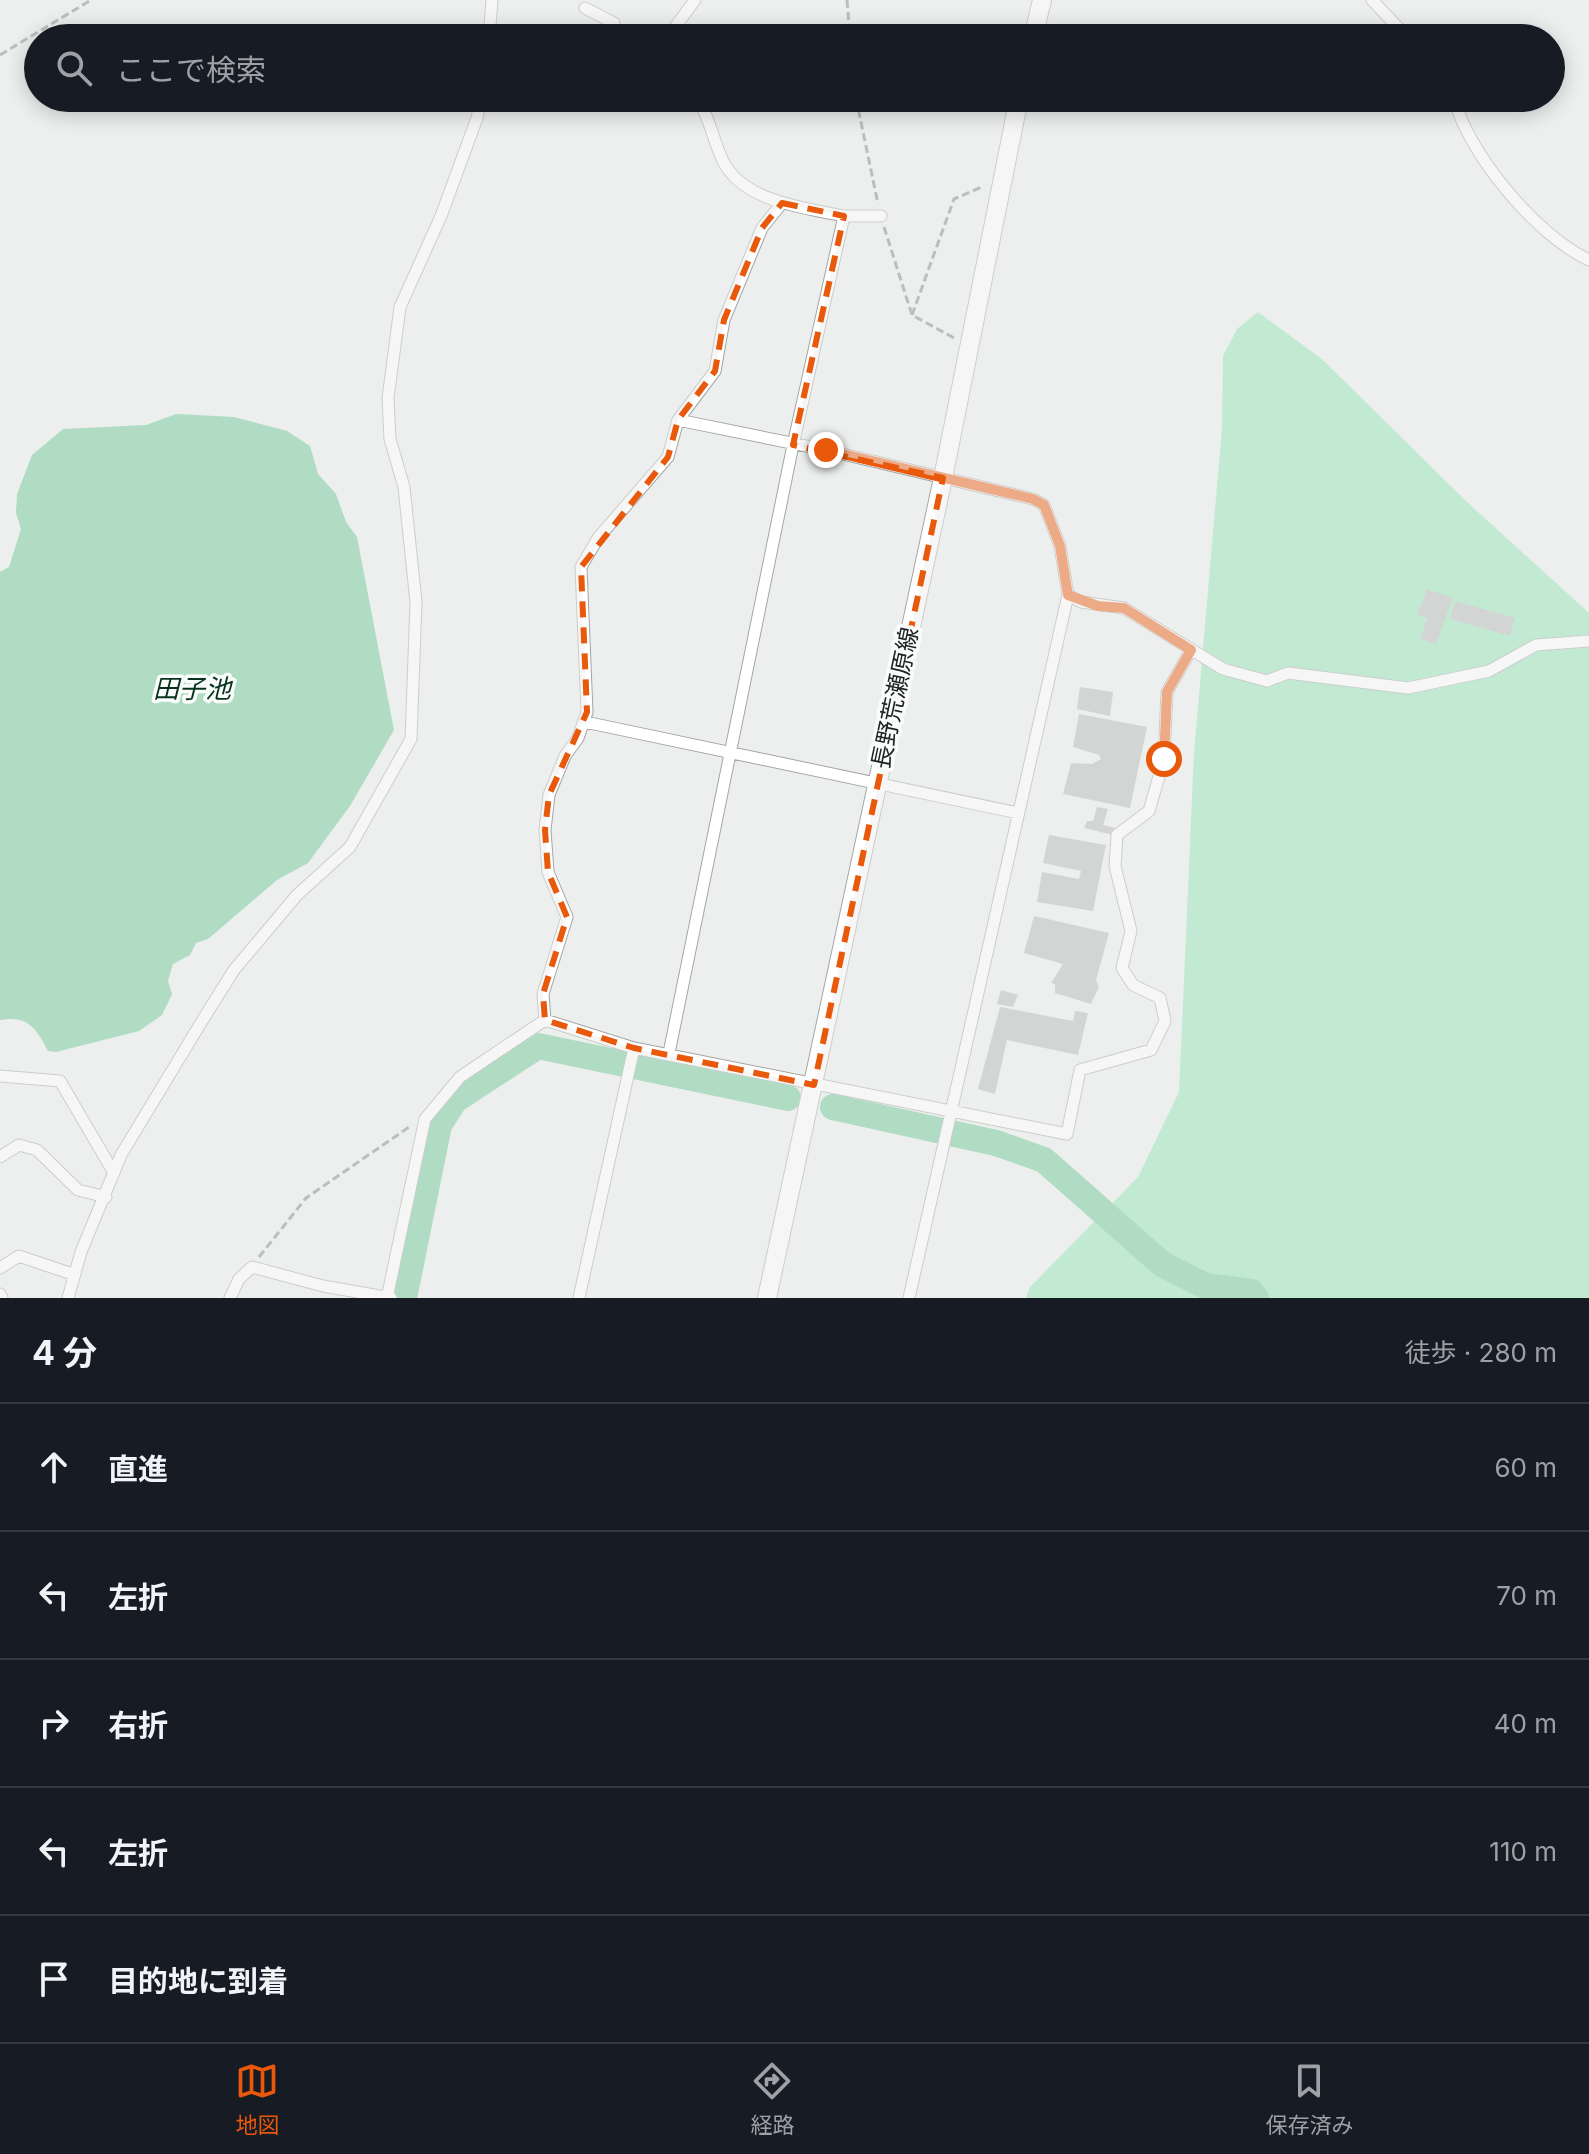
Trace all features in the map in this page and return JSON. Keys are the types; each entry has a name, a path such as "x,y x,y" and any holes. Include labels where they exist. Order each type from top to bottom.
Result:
{"main road":[{"path":"1036,24 1042,0"},
{"name":"長野荒瀬原線","path":"767,1298 943,478 1016,112"}],"street":[{"path":"490,24 492,0"},
{"path":"677,24 695,0"},
{"path":"1372,0 1395,24"},
{"path":"585,8 614,24"},
{"path":"68,1298 121,1155 234,970 297,895 350,847 411,739 416,602 404,487 390,439 388,398 400,307 441,216 478,112"},
{"path":"703,112 724,165 744,184 782,203 844,216 881,216"},
{"path":"1461,112 1479,151 1507,189 1552,234 1574,253 1589,260"},
{"path":"545,1020 543,994 567,917 548,872 545,830 549,795 565,756 585,722 581,567 598,538 668,457 678,420 715,371 724,320 762,228 782,203"},
{"path":"669,1053 793,445 844,216"},
{"path":"678,420 943,478 1044,505 1060,546 1068,595 909,1298"},
{"path":"1068,595 1090,604 1124,608 1223,669 1267,681 1288,673 1408,688 1489,671 1536,645 1589,641"},
{"path":"545,1020 633,1051 669,1053 952,1116 1067,1134 1080,1070 1151,1050 1165,1021 1160,998 1133,985 1122,968 1131,931 1115,866 1117,835 1149,811 1164,759 1167,692 1191,650"},
{"path":"585,722 878,781 1018,813"},
{"path":"230,1298 239,1279 252,1267 323,1286 388,1298 425,1119 460,1077 545,1020"},
{"path":"579,1298 633,1051"},
{"path":"0,1076 60,1081 114,1173"},
{"path":"0,1157 19,1145 37,1150 78,1190 106,1197"},
{"path":"0,1268 19,1256 75,1275"}],"path":[{"path":"51,24 91,0"},
{"path":"847,0 849,24"},
{"path":"0,55 24,40"},
{"path":"859,112 881,216 912,315 968,346"},
{"path":"912,315 954,199 1000,179"},
{"path":"250,1270 306,1198 400,1131 425,1119"}],"highlighted area":[{"path":"782,203 844,216 793,445 943,478 814,1085 634,1048 545,1020 543,994 567,917 548,872 545,830 549,795 587,712 581,567 668,457 678,420 715,371 724,320 762,228"}],"shaded area":[{"path":"1258,312 1323,360 1466,501 1589,613 1589,1298 1026,1298 1030,1287 1138,1177 1179,1092 1194,753 1222,428 1223,356 1237,329"}],"water":[{"name":"田子池","path":"176,414 234,417 287,431 310,446 318,474 336,494 346,522 357,537 394,730 350,806 308,863 277,880 208,939 196,943 190,955 173,964 168,981 172,994 162,1015 139,1031 56,1052 48,1051 35,1029 24,1021 0,1020 0,572 9,567 21,529 16,513 17,494 32,455 63,429 146,425"}],"building":[{"path":"1427,589 1453,598 1436,644 1420,639 1427,619 1417,615"},
{"path":"1455,601 1515,618 1510,636 1450,619"},
{"path":"1080,687 1113,692 1110,716 1077,709"},
{"path":"1079,714 1147,727 1130,808 1063,794 1071,763 1092,764 1101,759 1099,755 1073,747"},
{"path":"1097,807 1108,809 1103,825 1115,828 1113,835 1084,828 1087,821 1093,821"},
{"path":"1049,835 1106,845 1093,911 1037,902 1042,872 1079,879 1081,871 1043,863"},
{"path":"1034,916 1109,933 1096,980 1099,987 1091,1004 1055,993 1055,984 1051,983 1063,964 1024,953"},
{"path":"1001,990 1018,995 1013,1007 997,1004"},
{"path":"1000,1007 1073,1021 1075,1011 1088,1013 1078,1055 1007,1040 995,1094 978,1089"}],"waterway":[{"path":"404,1298 439,1125 455,1100 538,1046 788,1098"},
{"path":"833,1107 996,1143 1044,1160 1162,1264 1206,1286 1251,1292 1256,1298"}],"route":[{"path":"826,450 1033,499 1044,505 1060,546 1068,595 1098,606 1124,608 1191,650 1167,692 1164,759"}]}
